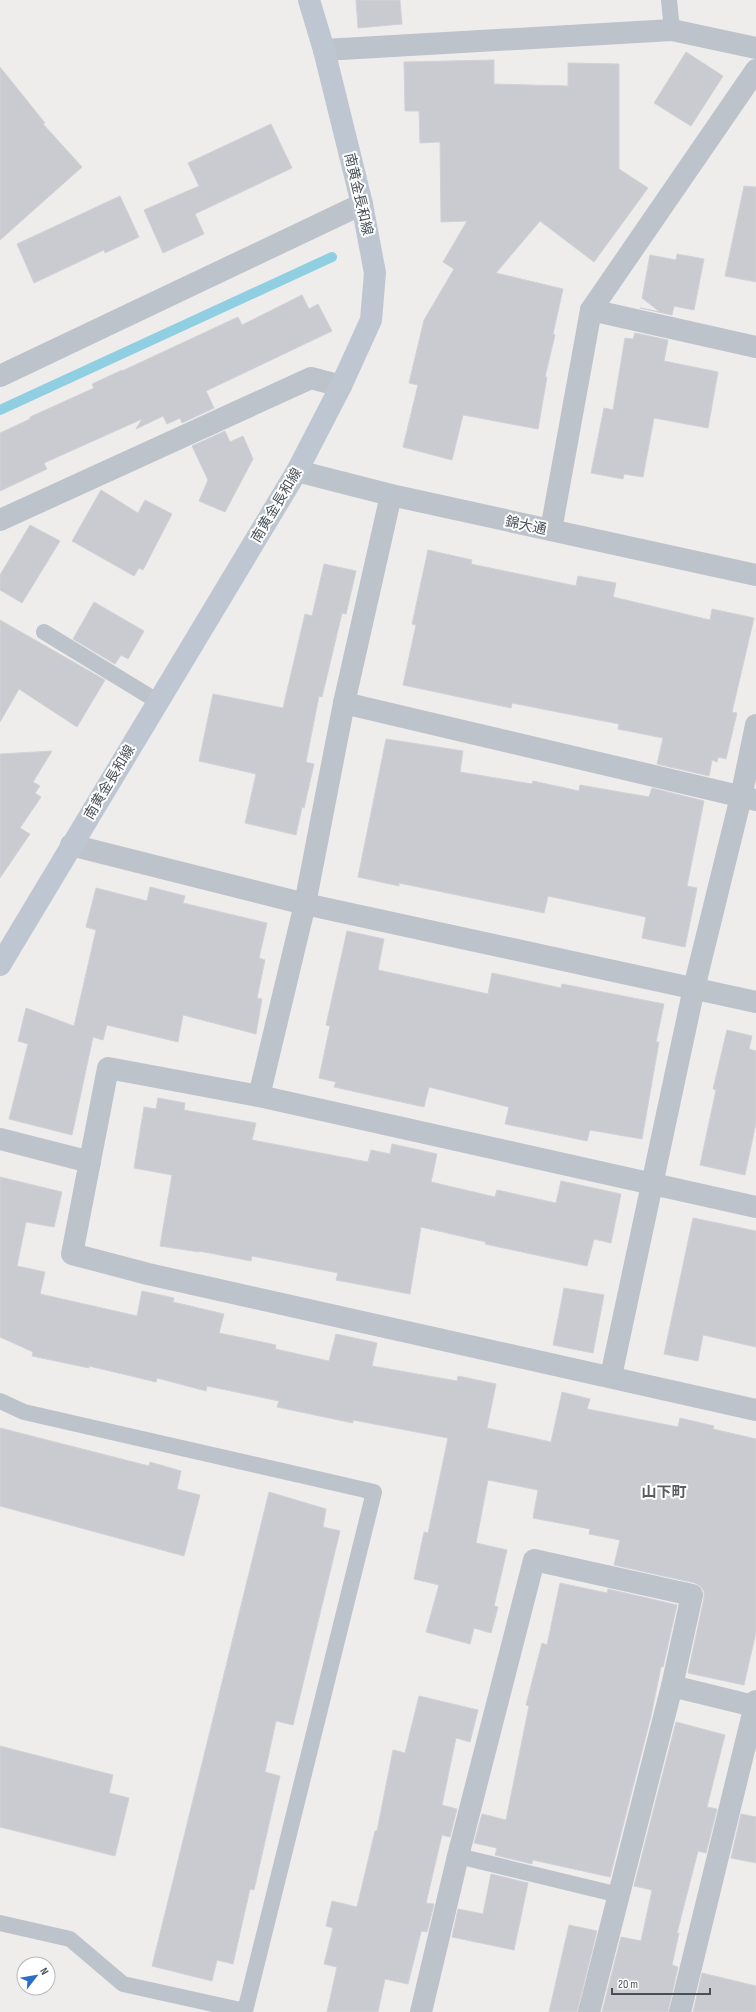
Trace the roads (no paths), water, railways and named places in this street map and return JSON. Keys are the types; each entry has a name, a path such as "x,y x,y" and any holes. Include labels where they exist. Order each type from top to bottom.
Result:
{"main road":[{"name":"南黄金長和線","path":"0,965 157,701 297,471 341,386 371,320 376,273 362,204 324,50 308,0"}],"street":[{"path":"324,50 672,30 756,48"},
{"path":"551,530 591,310 756,70"},
{"path":"0,376 362,204"},
{"path":"591,310 756,347"},
{"path":"0,520 311,378 341,386"},
{"name":"錦大通","path":"297,471 391,495 756,575"},
{"path":"260,1096 305,904 344,703 391,495"},
{"path":"344,703 748,799"},
{"path":"611,1376 694,988 748,799 756,725"},
{"path":"71,845 305,904 756,1002"},
{"path":"756,1207 260,1096 108,1068 72,1254 163,1277 611,1376 756,1410"},
{"path":"0,1139 90,1162"},
{"path":"421,2012 458,1856 534,1560 692,1595 672,1686 589,2012"},
{"path":"672,1686 755,1704 680,2012"}],"lane":[{"path":"669,0 672,30"},
{"path":"44,632 157,701"},
{"path":"0,1401 24,1412 374,1492 245,2011 123,1984 70,1939 0,1923"},
{"path":"458,1856 619,1895"}],"waterway":[{"path":"0,410 332,257"}],"district":[{"name":"山下町","path":"664,1492"}]}
